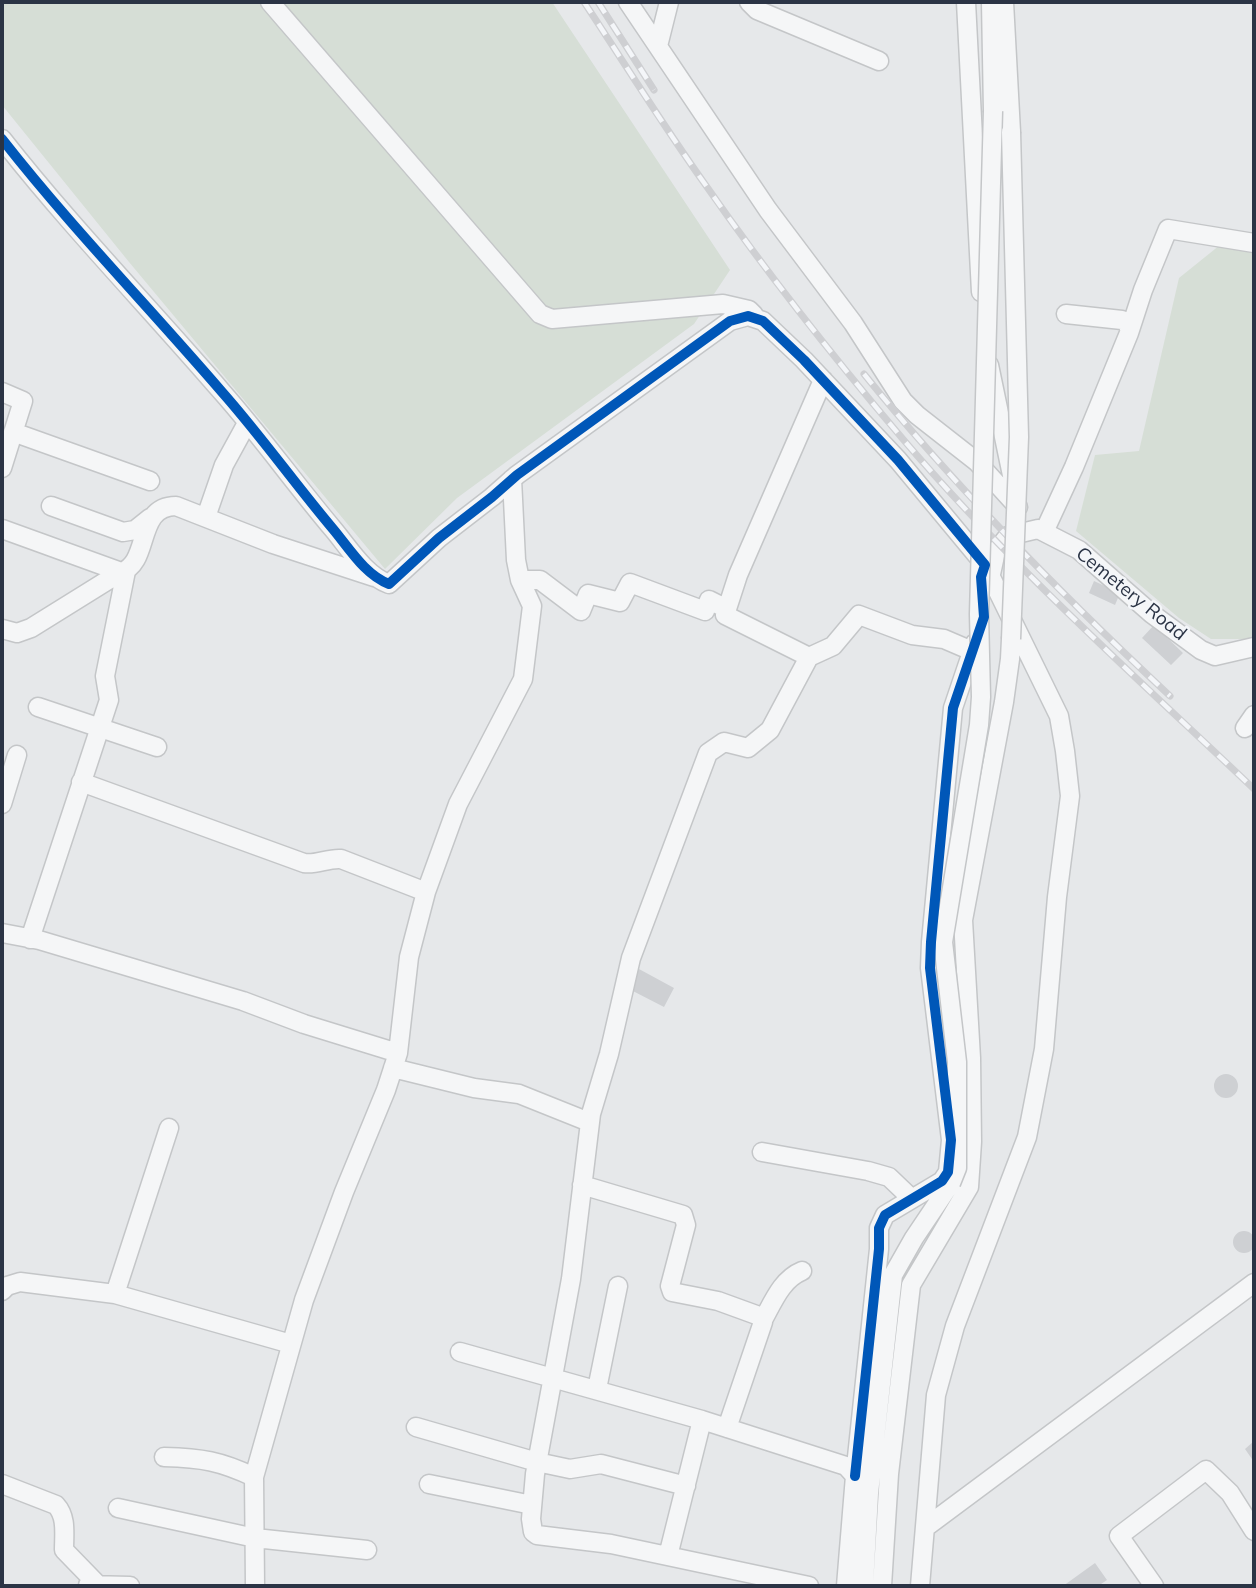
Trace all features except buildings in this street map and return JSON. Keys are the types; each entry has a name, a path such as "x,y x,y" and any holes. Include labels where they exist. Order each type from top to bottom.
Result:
{"street":[{"path":"270,2 540,314 552,319 723,304 749,310 763,321 898,460 988,569 1059,716 1070,796 1057,897 1044,1049 1027,1137 955,1326 936,1395 920,1586"},
{"path":"628,2 768,210 853,323 903,401 977,462 1018,507"},
{"path":"658,46 669,2"},
{"path":"749,2 757,10 879,61"},
{"path":"846,1586 880,1222 885,1214 942,1181 948,1172 951,1155 947,1097 930,968 953,708 984,617 981,577 1008,536 1023,533 983,321 966,2"},
{"path":"960,1185 957,1168 957,1062 943,942 979,724 981,696 979,614 993,111 991,2"},
{"path":"883,1586 889,1474 911,1285 930,1251 960,1185 972,1142 971,1058 963,920 1010,659 1019,437 1011,132 1004,2"},
{"path":"2,139 54,204 223,393 374,577"},
{"path":"1044,532 1079,455 1168,229 1254,243"},
{"path":"1066,314 1122,320 1129,328"},
{"path":"51,506 123,532 135,530 162,508 176,506 273,544 389,584 439,538 512,479 730,321 748,316 756,317"},
{"path":"809,657 725,615 738,575 822,380"},
{"path":"2,392 23,401 2,468"},
{"path":"206,517 224,465 247,423"},
{"path":"13,432 150,481"},
{"path":"255,1586 254,1477 291,1344 313,1276 396,1060 409,957 426,892 458,804 523,679 532,606 520,580 516,560 512,479"},
{"path":"2,629 17,633 31,628 133,565 152,517"},
{"path":"2,529 124,571"},
{"name":"Cemetery Road","path":"1023,533 1038,529 1079,550 1152,614 1201,650 1215,656 1254,647"},
{"path":"30,939 109,700 106,672 124,571"},
{"path":"520,580 540,580 581,611 589,594 620,602 630,583 705,611 709,600 727,609"},
{"path":"809,1586 611,1544 537,1535 531,1526 537,1462 571,1279 589,1122 609,1054 631,958 708,753 724,742 748,748 770,730 809,657 833,646 859,615 912,635 944,639 972,651"},
{"path":"38,707 157,747"},
{"path":"2,804 17,755"},
{"path":"81,782 304,863 341,859 426,892"},
{"path":"2,933 243,1000 474,1088 519,1094 589,1122"},
{"path":"116,1294 169,1128"},
{"path":"762,1152 889,1177 911,1198"},
{"path":"582,1185 683,1215 686,1225 670,1286 672,1292 718,1301 760,1315 763,1320"},
{"path":"864,1586 869,1493 893,1275 914,1238 960,1185"},
{"path":"914,1238 930,1251"},
{"path":"727,1428 763,1320 783,1284 802,1271"},
{"path":"2,1291 7,1286 20,1282 116,1294 291,1344"},
{"path":"926,1527 1254,1283"},
{"path":"597,1389 618,1286"},
{"path":"460,1352 597,1389 838,1462 855,1476"},
{"path":"668,1556 702,1420"},
{"path":"416,1427 537,1462 570,1469 601,1464 686,1486"},
{"path":"164,1457 206,1459 254,1477"},
{"path":"1154,1586 1119,1536 1206,1470 1230,1493 1254,1531"},
{"path":"429,1484 532,1505"},
{"path":"2,1485 60,1508 63,1515 64,1550 94,1586 130,1586"},
{"path":"118,1508 255,1538 367,1550"}],"shaded area":[{"path":"2,2 552,2 730,270 694,324 457,498 385,569 2,105"},
{"path":"1220,245 1254,252 1254,636 1249,639 1211,639 1179,618 1076,531 1095,455 1139,451 1179,278"}],"railway":[{"path":"584,2 675,142 730,219 802,315 902,438 985,530 1029,574 1254,789"},
{"path":"598,2 654,90"},
{"path":"864,374 936,459 1011,540 1170,696"}],"cycle path":[{"path":"2,139 236,409 358,560 372,574 389,584 439,538 517,475 730,321 748,316 763,321 804,360 898,460 985,565 981,577 984,617 953,708 931,942 930,968 951,1140 948,1172 942,1181 885,1215 879,1228 855,1476"}]}
